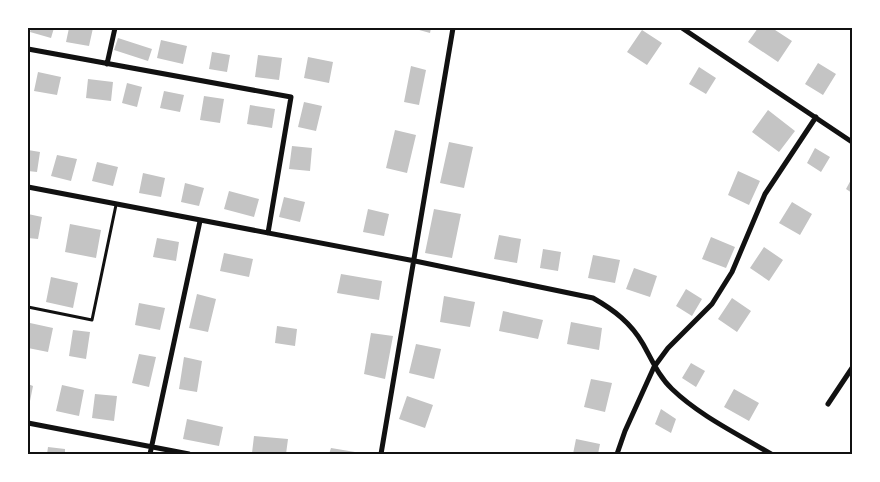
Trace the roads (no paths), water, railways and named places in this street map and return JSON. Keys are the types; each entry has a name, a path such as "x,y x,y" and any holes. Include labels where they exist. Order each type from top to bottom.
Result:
{"street":[{"path":"107,64 114,28"},
{"path":"382,454 453,28"},
{"path":"682,28 852,142"},
{"path":"28,49 291,97 268,233"},
{"path":"617,454 625,431 654,367 668,348 692,326 717,296 732,272 765,194 816,117"},
{"path":"28,187 415,261 593,298 610,308 627,322 642,343 654,367 671,388 693,406 771,454"},
{"path":"150,454 200,221"},
{"path":"828,404 852,368"},
{"path":"28,423 189,454"}],"lane":[{"path":"28,307 92,320 116,205"}]}
